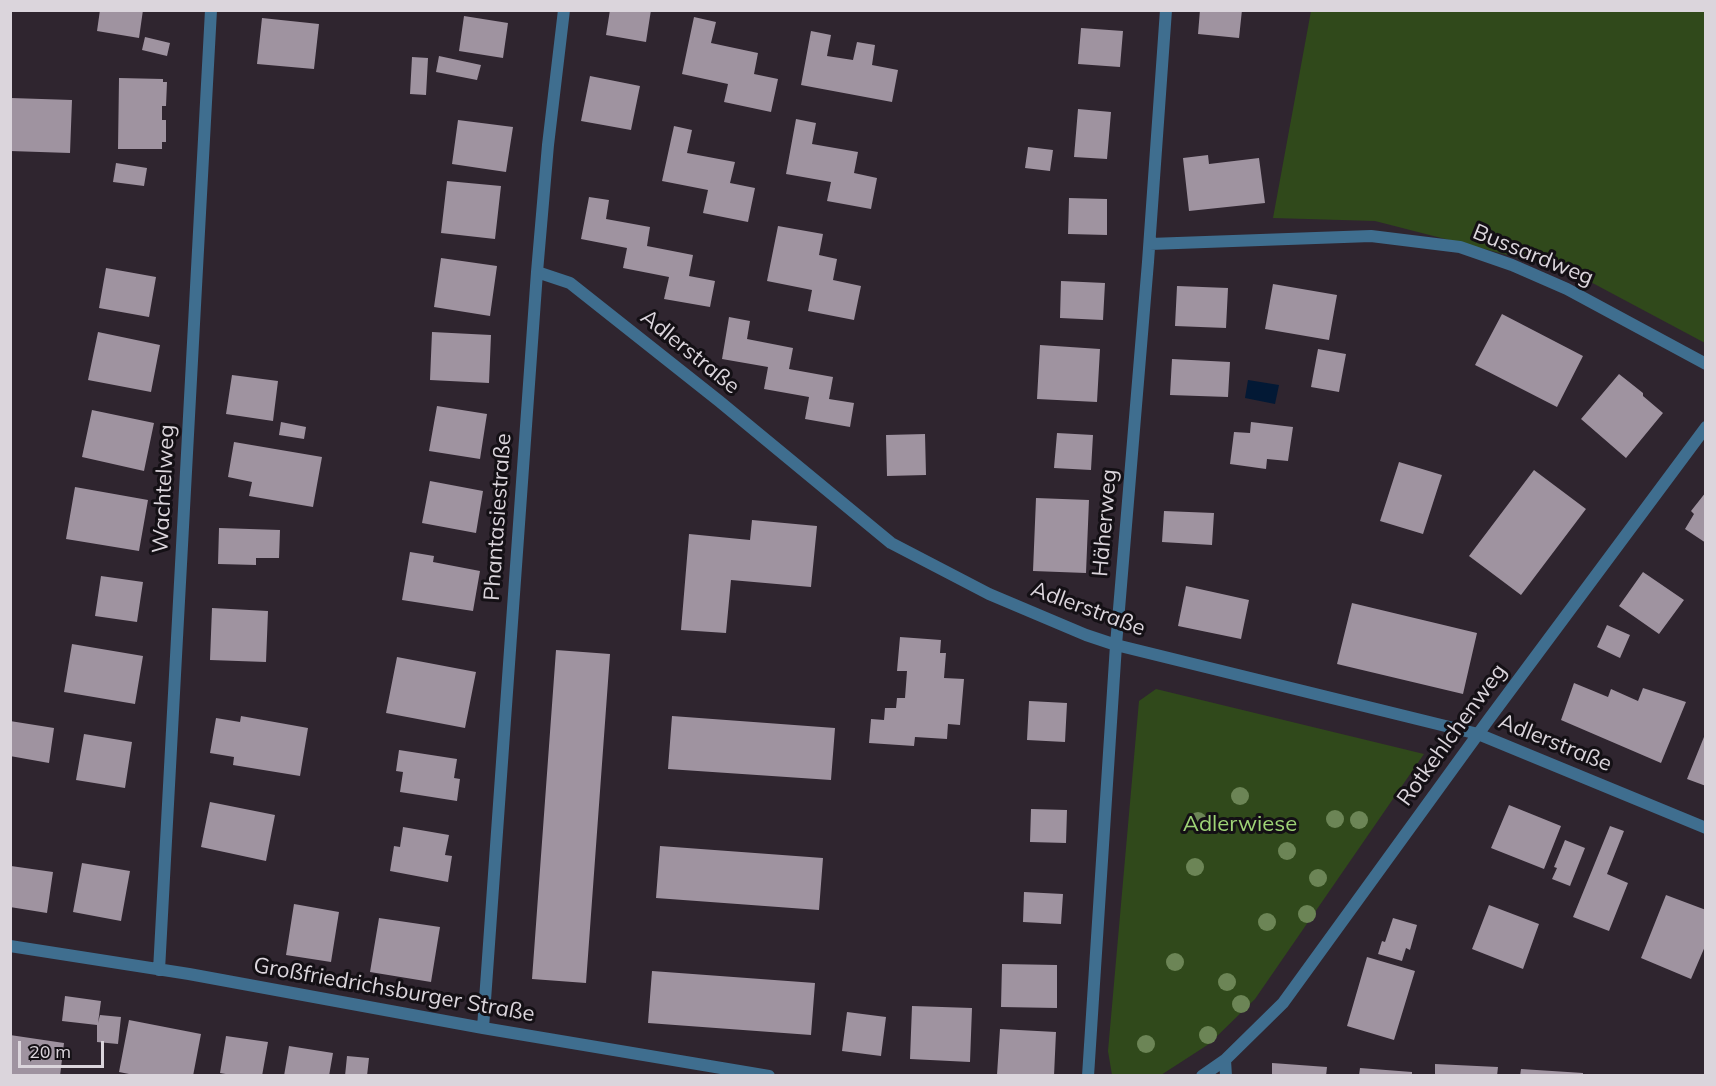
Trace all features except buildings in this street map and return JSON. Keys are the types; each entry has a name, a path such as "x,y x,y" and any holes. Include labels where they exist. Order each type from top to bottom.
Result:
{"street":[{"name":"Wachtelweg","path":"159,970 210,10"},
{"name":"Phantasiestraße","path":"483,1028 537,272 548,145 564,10"},
{"name":"Häherweg","path":"1088,1076 1116,645 1150,244 1161,56 1166,10"},
{"name":"Bussardweg","path":"1150,244 1371,236 1460,247 1567,288 1706,364"},
{"name":"Adlerstraße","path":"537,272 570,283 891,543 989,594 1086,635 1116,645 1478,734 1706,828"},
{"name":"Rotkehlchenweg","path":"1202,1076 1225,1060 1283,1004 1478,734 1706,427"},
{"name":"Großfriedrichsburger Straße","path":"10,946 189,974 483,1028 769,1076"},
{"path":"1225,1060 1226,1076"}],"green space":[{"path":"1311,11 1705,11 1705,343 1570,271 1375,221 1273,218"},
{"name":"Adlerwiese","path":"1156,689 1424,754 1255,999 1209,1044 1161,1075 1112,1075 1108,1051 1139,701"}],"water":[{"path":"1248,380 1279,385 1275,404 1245,398"}]}
